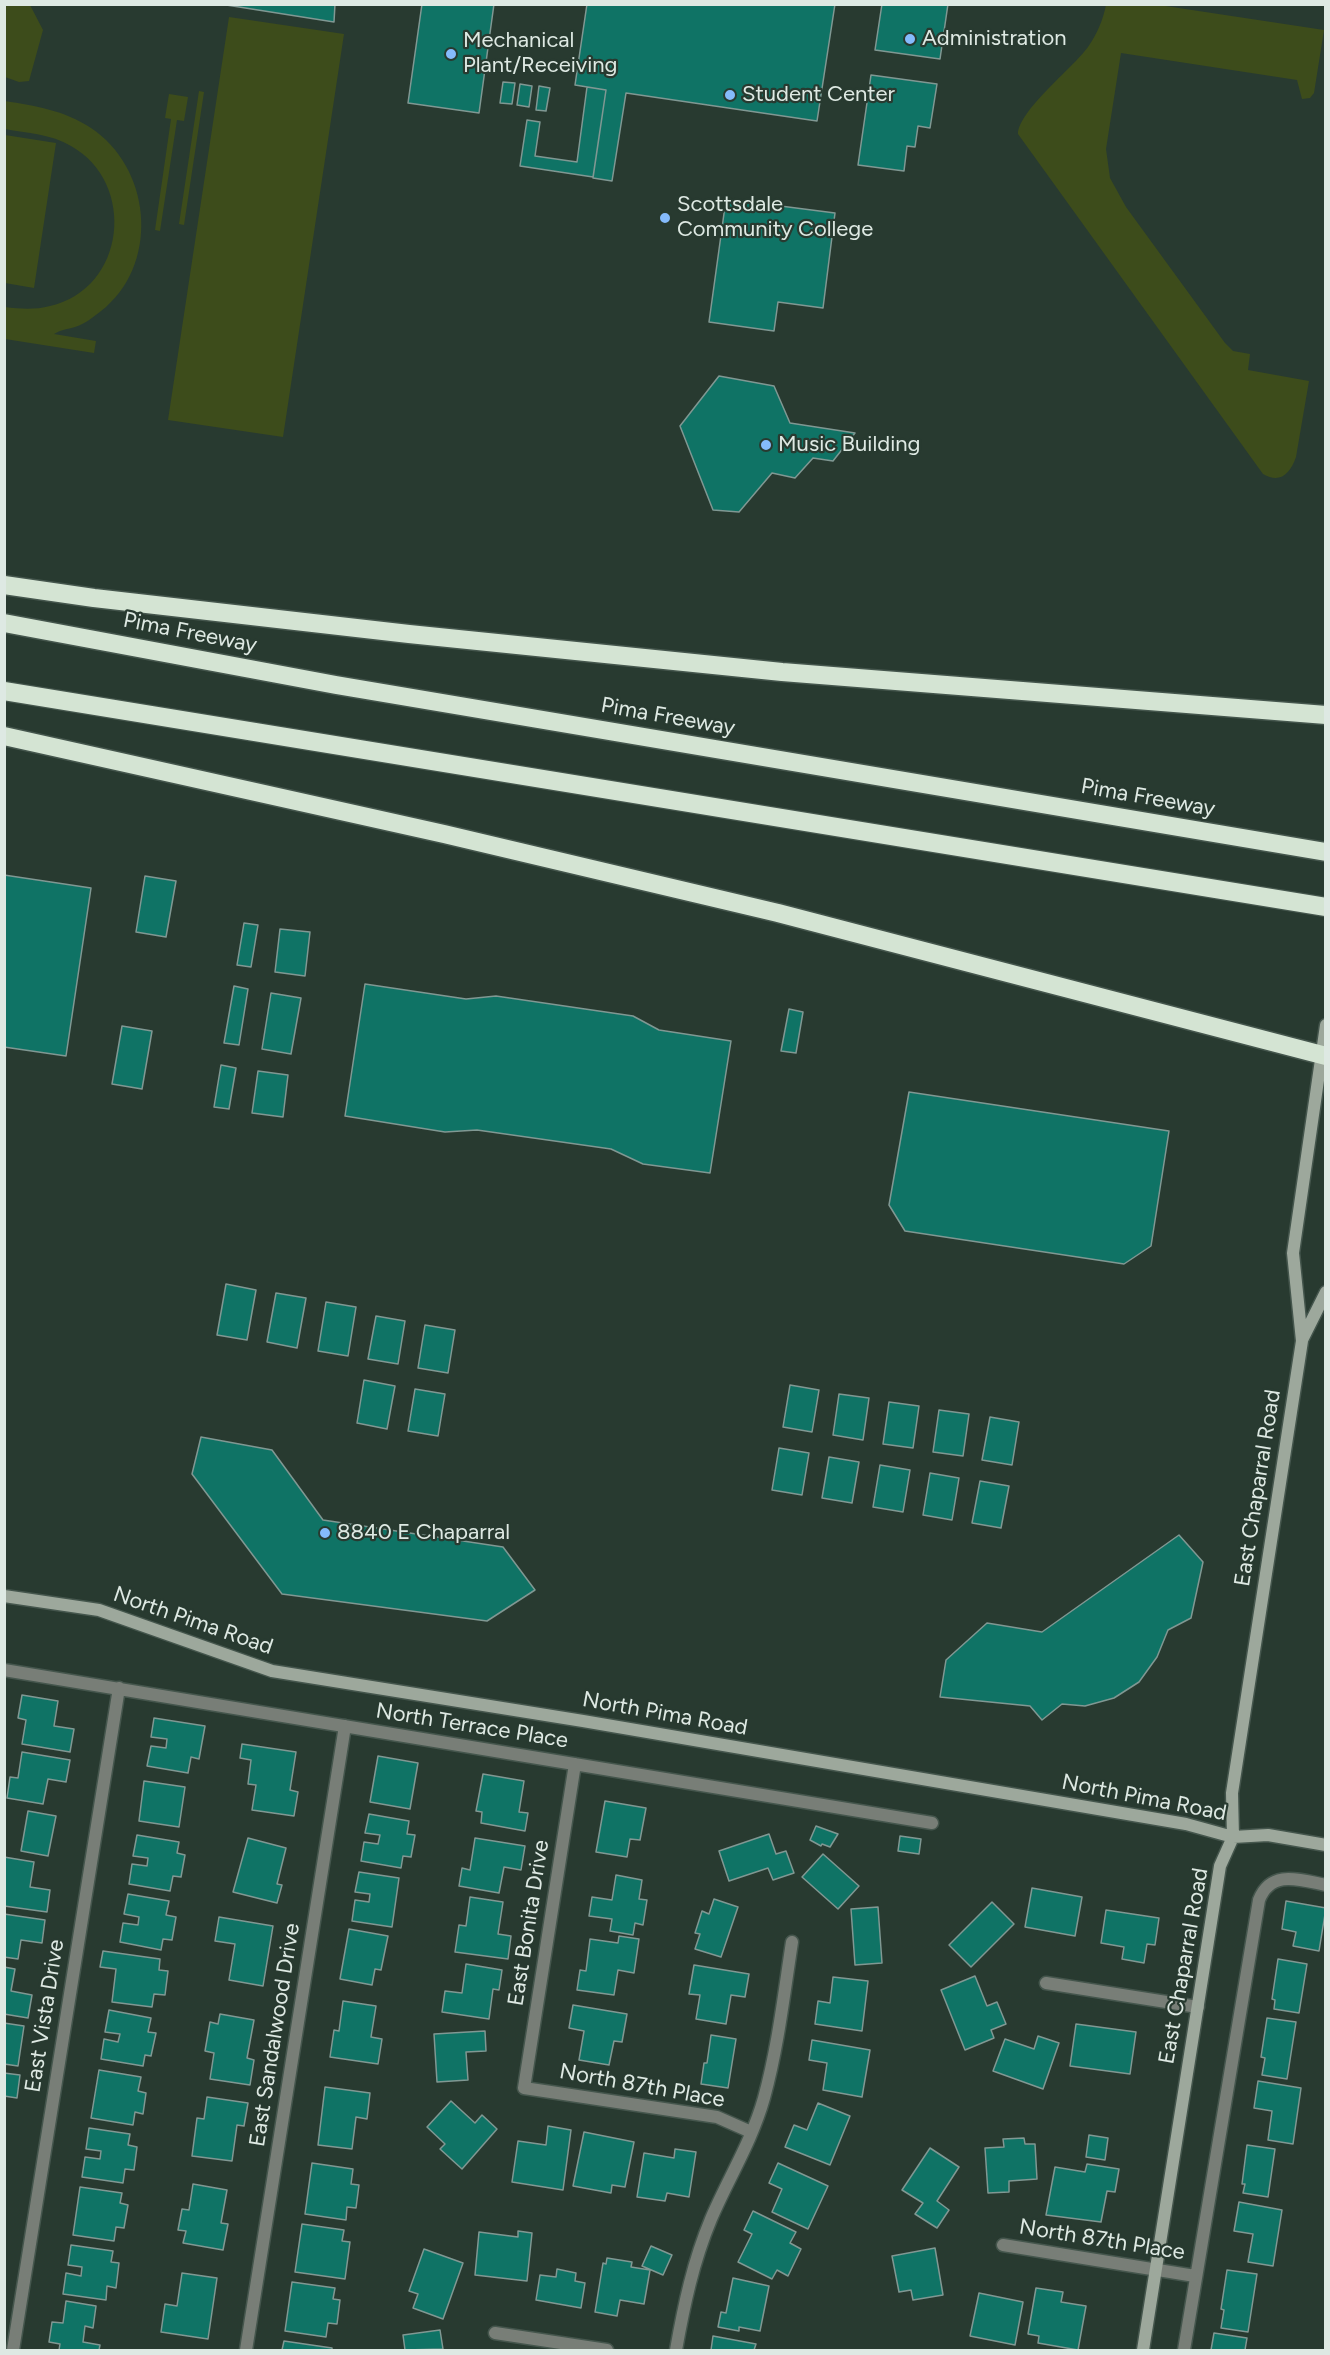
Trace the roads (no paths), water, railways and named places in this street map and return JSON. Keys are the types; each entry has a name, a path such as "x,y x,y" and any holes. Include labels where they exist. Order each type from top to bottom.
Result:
{"highway":[{"path":"4,585 94,598 419,635 747,668 1326,715"},
{"name":"Pima Freeway","path":"4,623 348,687 1326,852"},
{"path":"4,691 1326,907"},
{"path":"4,736 477,842 778,913 1323,1055"}],"main road":[{"name":"East Chaparral Road","path":"1143,2350 1220,1866 1233,1837 1232,1793 1302,1341 1293,1253 1326,1025"},
{"name":"East Chaparral Road","path":"1302,1341 1326,1292"},
{"name":"North Pima Road","path":"4,1596 99,1610 272,1671 591,1722 1186,1824 1233,1837 1268,1835 1326,1845"}],"street":[{"name":"North Terrace Place","path":"4,1670 932,1823"},
{"name":"East Vista Drive","path":"13,2350 119,1688"},
{"name":"East Sandalwood Drive","path":"246,2350 345,1726"},
{"name":"East Bonita Drive","path":"524,2088 574,1764"},
{"path":"1184,2350 1259,1900 1263,1890 1270,1883 1280,1879 1326,1885"},
{"path":"676,2350 691,2273 697,2255 711,2218 752,2132 764,2100 777,2044 792,1942"},
{"path":"1046,1983 1198,2007"},
{"name":"North 87th Place","path":"524,2088 717,2117 752,2132"},
{"name":"North 87th Place","path":"1003,2245 1195,2276"},
{"path":"495,2333 607,2350"}],"place":[{"name":"Administration","path":"910,39"},
{"name":"Mechanical Plant/Receiving","path":"451,54"},
{"name":"Student Center","path":"730,95"},
{"name":"Scottsdale Community College","path":"665,218"},
{"name":"Music Building","path":"766,445"},
{"name":"8840 E Chaparral","path":"325,1533"}]}
